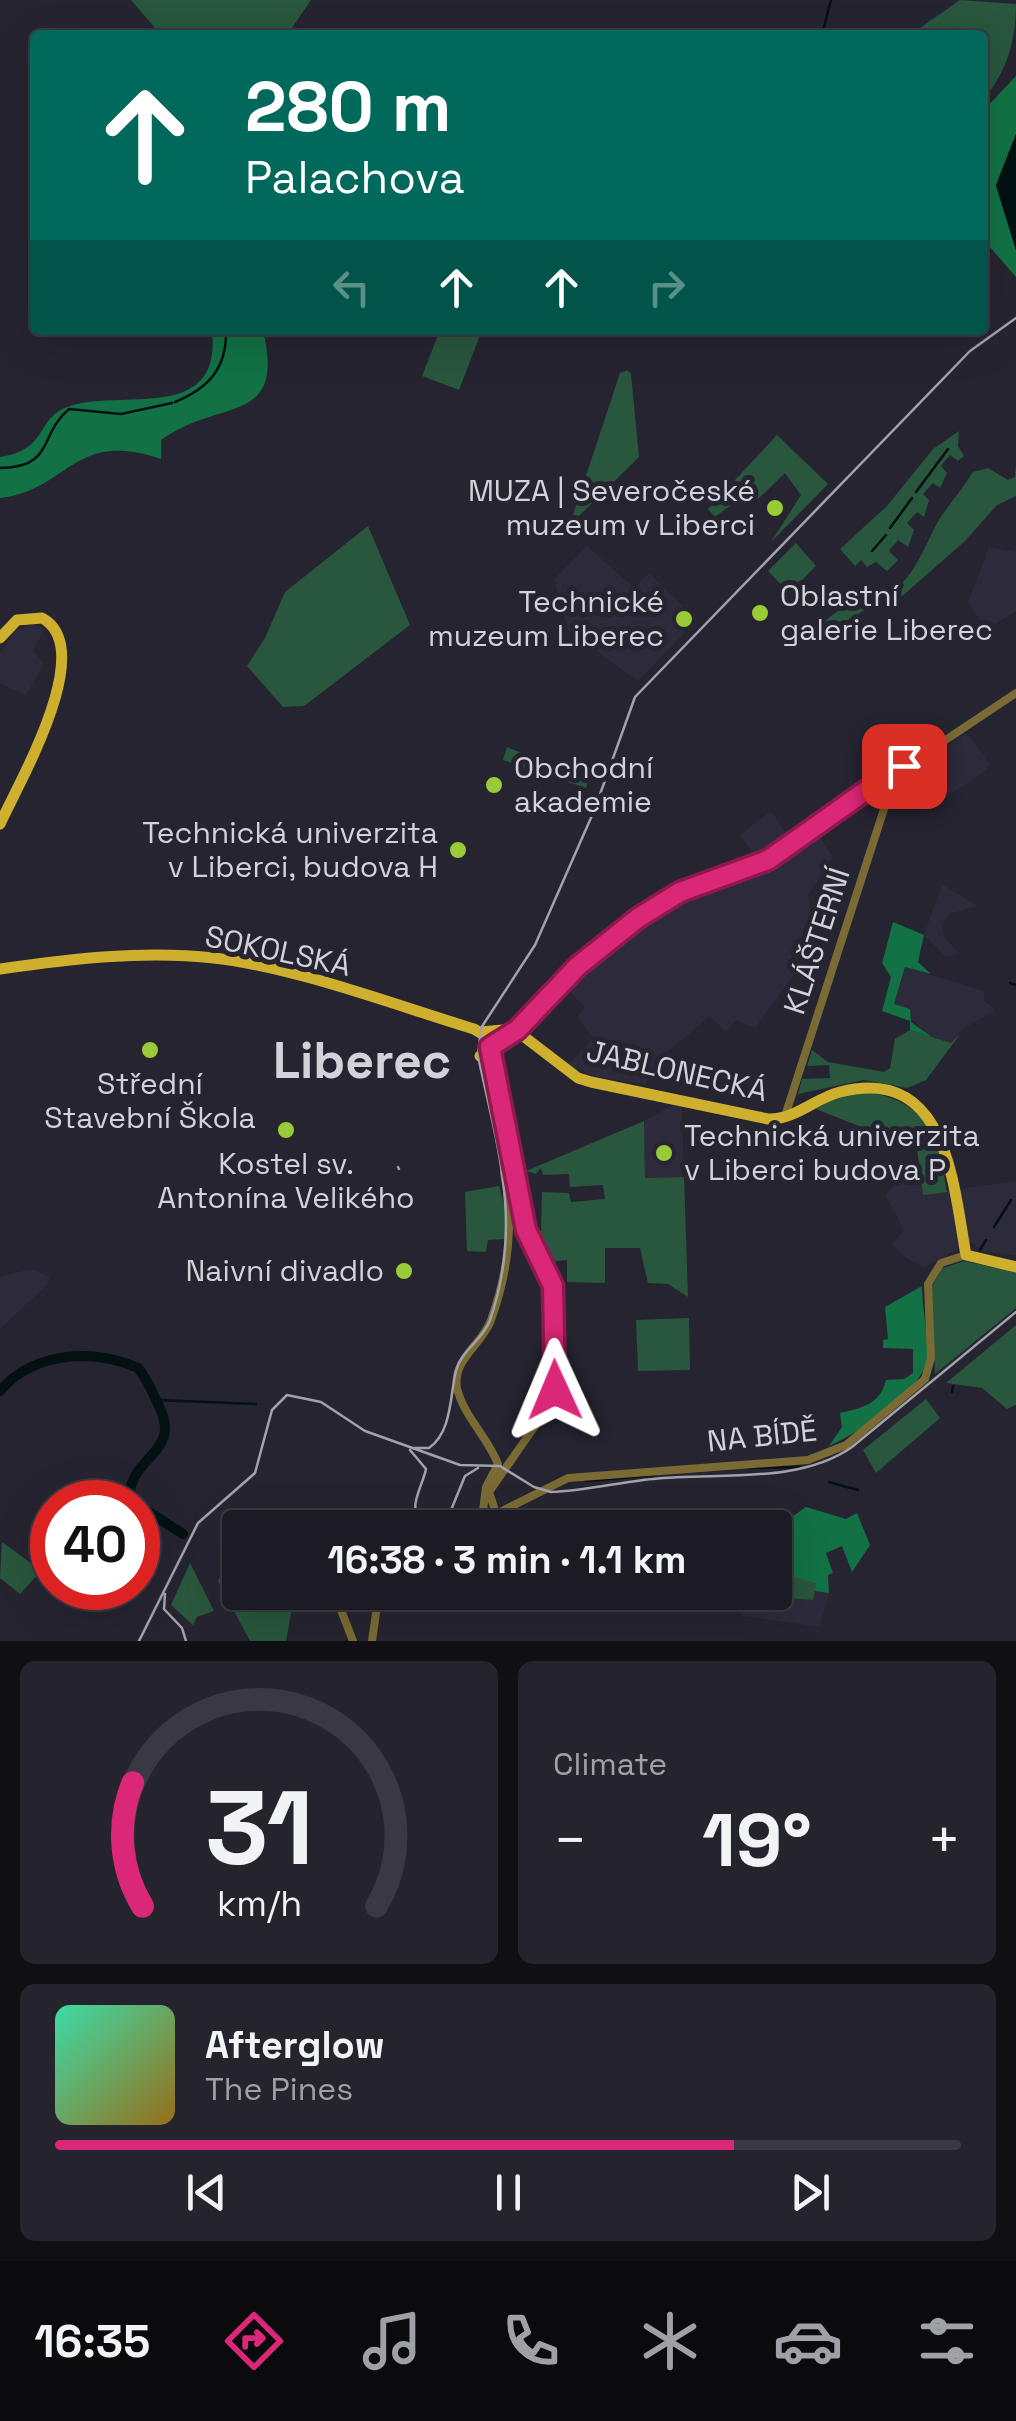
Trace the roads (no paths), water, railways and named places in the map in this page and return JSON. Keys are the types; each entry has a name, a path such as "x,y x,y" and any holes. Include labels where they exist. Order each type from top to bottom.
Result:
{"main road":[{"path":"0,638 17,620 42,618 60,635 64,657 50,710 0,824"},
{"name":"SOKOLSKÁ","path":"0,969 88,957 212,958 338,988 486,1040"},
{"path":"486,1040 514,1029"},
{"name":"JABLONECKÁ","path":"514,1029 568,1070 591,1082 768,1119 784,1118 848,1090 888,1092 912,1101 942,1139 966,1256"},
{"path":"966,1256 1016,1266"}],"street":[{"path":"514,1029 578,966 638,918 680,892 768,860 881,780 894,778 898,770 1016,693"},
{"name":"KLÁŠTERNÍ","path":"784,1118 894,778"},
{"path":"486,1040 526,1230 553,1286 553,1400 520,1442 488,1494 497,1510"},
{"path":"482,1510 484,1492 498,1466 456,1383 464,1358 492,1318 511,1227 504,1173"},
{"name":"NA BÍDĚ","path":"497,1510 572,1477 808,1460 846,1445 925,1379 931,1358 928,1284 941,1264 966,1256"},
{"path":"492,1451 506,1456 520,1442"},
{"path":"341,1610 353,1641"},
{"path":"372,1641 376,1610"}],"waterway":[{"path":"823,30 831,0"},
{"path":"175,402 214,375 223,355 226,335"},
{"path":"0,468 30,462 38,456 69,409 121,414 172,403"},
{"path":"916,492 948,449"},
{"path":"890,528 912,498"},
{"path":"872,551 886,535"},
{"path":"1010,983 1016,985"},
{"path":"994,1227 1011,1200"},
{"path":"980,1250 986,1240"},
{"path":"0,1391 29,1368 64,1357 102,1358 138,1368 158,1404 165,1433 133,1480"},
{"path":"952,1392 953,1386"},
{"path":"157,1400 256,1404"},
{"path":"745,1468 799,1467"},
{"path":"586,1481 656,1475"},
{"path":"829,1482 858,1490"},
{"path":"160,1519 183,1534"}],"tram line":[{"path":"412,1448 429,1448 442,1433 459,1364 487,1327 500,1285 505,1252 504,1188 478,1056 481,1028 535,945 594,811 635,697 970,351 1016,318"},
{"path":"139,1641 198,1523 255,1473 272,1410 287,1395 321,1402 365,1431 460,1465 500,1466 534,1487 551,1492 677,1477 756,1475 807,1467 852,1447 1016,1312"},
{"path":"410,1450 426,1469 415,1506 426,1524 449,1515 465,1476 478,1468"},
{"path":"165,1594 164,1609 182,1628 186,1641"}],"place":[{"name":"MUZA | Severočeské muzeum v Liberci","path":"775,508"},
{"name":"Oblastní galerie Liberec","path":"760,613"},
{"name":"Technické muzeum Liberec","path":"684,619"},
{"name":"Obchodní akademie","path":"494,785"},
{"name":"Technická univerzita v Liberci, budova H","path":"458,850"},
{"name":"Střední Stavební Škola","path":"150,1050"},
{"name":"Kostel sv. Antonína Velikého","path":"286,1130"},
{"name":"Technická univerzita v Liberci budova P","path":"664,1153"},
{"name":"Naivní divadlo","path":"404,1271"}],"district":[{"name":"Liberec","path":"362,1060"}]}
